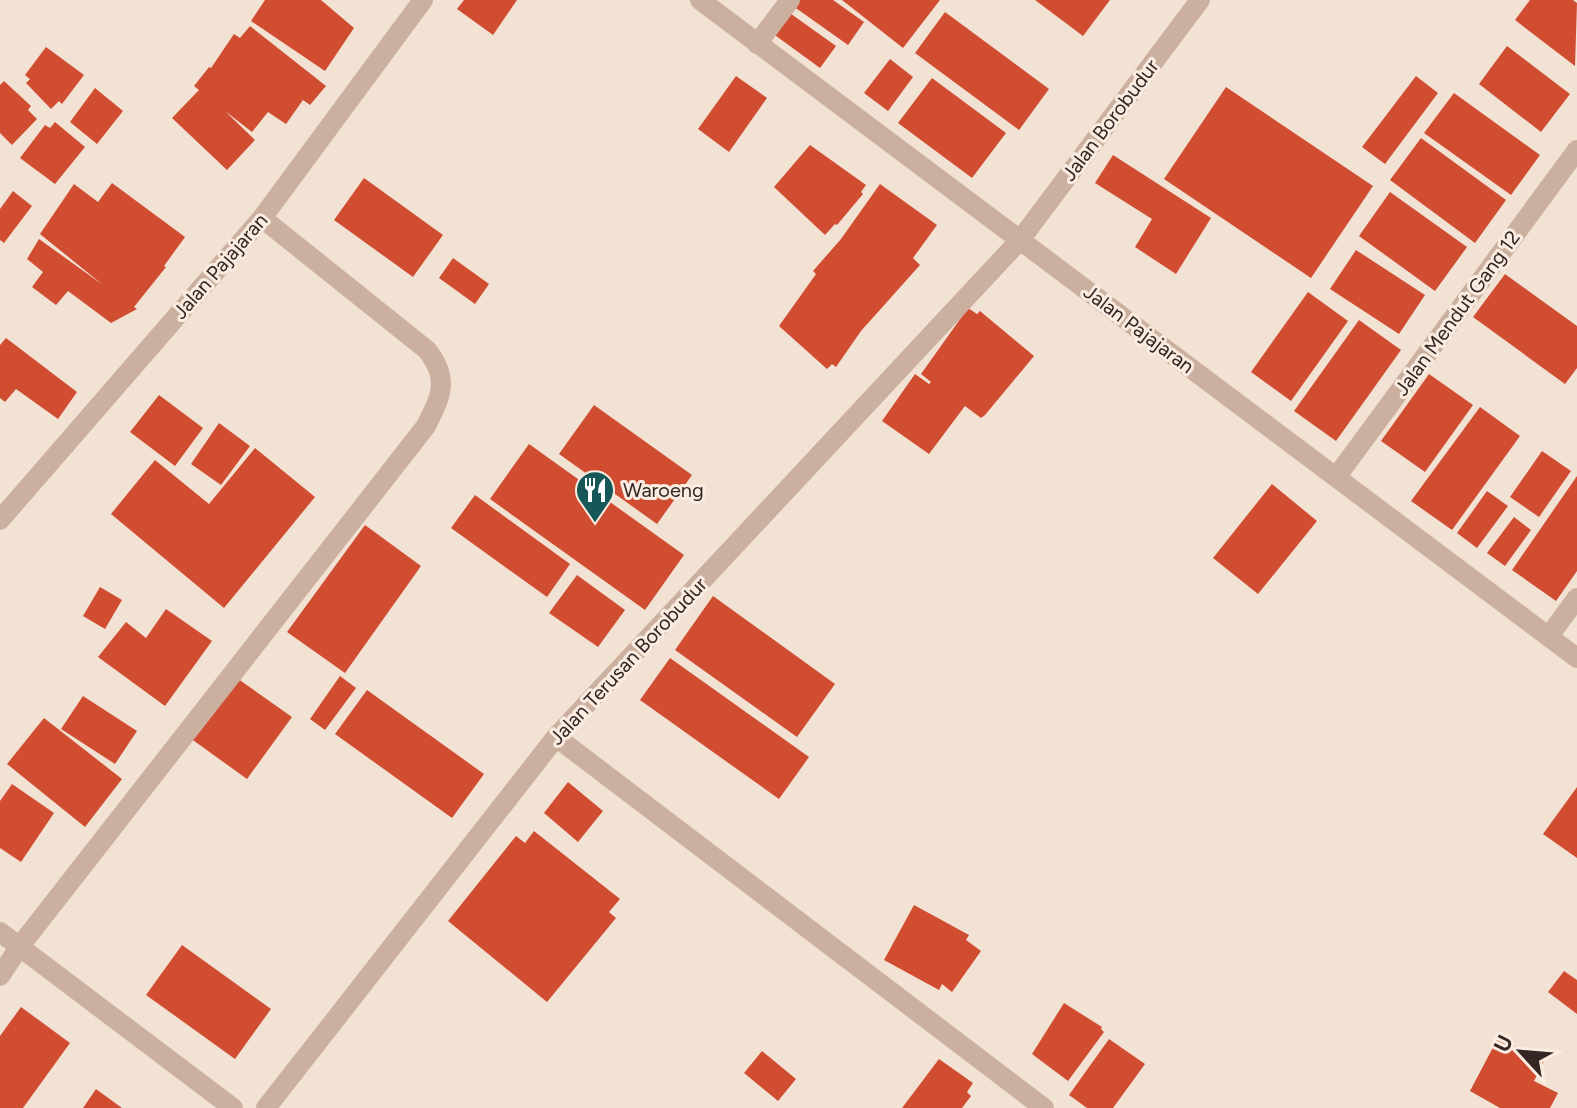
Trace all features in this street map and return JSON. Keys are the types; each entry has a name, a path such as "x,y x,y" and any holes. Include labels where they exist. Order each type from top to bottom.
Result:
{"street":[{"name":"Jalan Pajajaran","path":"0,520 262,218 423,0"},
{"name":"Jalan Pajajaran","path":"700,0 1577,658"},
{"path":"757,44 790,0"},
{"name":"Jalan Borobudur","path":"1020,240 1200,0"},
{"name":"Jalan Mendut Gang 12","path":"1337,476 1577,150"},
{"path":"0,976 20,946 426,426 440,399 440,367 427,350 262,218"},
{"name":"Jalan Terusan Borobudur","path":"266,1108 556,737 1020,240"},
{"path":"1549,636 1577,598"},
{"path":"556,737 1044,1108"},
{"path":"0,932 233,1108"}],"building":[{"path":"265,0 321,0 354,28 325,71 251,21"},
{"path":"464,0 517,0 493,35 457,9"},
{"path":"797,0 833,0 864,22 848,45 793,6"},
{"path":"842,0 940,0 903,48"},
{"path":"1035,0 1110,0 1083,36"},
{"path":"1530,0 1573,0 1577,3 1575,66 1515,20"},
{"path":"787,11 836,46 820,68 772,33"},
{"path":"945,12 1049,89 1019,130 915,53"},
{"path":"250,26 326,86 310,105 303,100 286,124 268,112 252,132 225,111 255,140 227,170 172,118 199,90 194,86 211,68 234,34 240,38"},
{"path":"1507,46 1570,94 1541,132 1479,84"},
{"path":"46,47 84,75 62,104 59,101 51,109 26,83 30,79 25,75"},
{"path":"890,59 913,77 888,111 864,93"},
{"path":"736,76 767,98 729,152 698,129"},
{"path":"1416,76 1438,93 1385,164 1362,147"},
{"path":"932,78 1006,133 972,178 898,123"},
{"path":"4,81 31,106 28,110 37,119 12,145 0,133 0,85"},
{"path":"1226,87 1373,186 1311,278 1164,179"},
{"path":"95,88 123,111 97,144 70,122"},
{"path":"1454,93 1540,155 1511,195 1424,133"},
{"path":"55,122 85,147 55,184 20,158 45,125 50,128"},
{"path":"1421,138 1506,200 1475,243 1390,180"},
{"path":"810,145 866,185 861,192 863,194 825,235 774,187"},
{"path":"1113,155 1211,218 1176,274 1135,247 1152,219 1095,183"},
{"path":"364,178 443,235 413,277 334,220"},
{"path":"112,183 185,237 134,307 137,309 111,323 68,291 56,305 32,287 43,272 27,259 39,239 103,285 40,234 74,184 98,202"},
{"path":"880,184 937,225 913,258 920,265 861,331 836,367 832,364 827,369 779,326 816,274 813,271 841,239"},
{"path":"13,191 32,206 4,243 0,240 0,209"},
{"path":"1390,192 1467,247 1435,291 1359,236"},
{"path":"1356,250 1425,295 1399,334 1330,289"},
{"path":"453,258 489,284 475,304 439,278"},
{"path":"1505,274 1577,326 1577,368 1565,384 1473,317"},
{"path":"1308,292 1348,321 1291,401 1251,372"},
{"path":"968,308 977,314 980,311 1034,356 981,418 965,406 929,454 882,421 915,374 929,384 931,382 921,374"},
{"path":"1359,320 1401,350 1336,441 1294,411"},
{"path":"6,338 77,392 58,419 16,389 5,402 0,398 0,345"},
{"path":"1429,374 1473,405 1425,472 1381,441"},
{"path":"159,395 203,428 175,466 130,432"},
{"path":"594,405 692,475 657,524 559,454"},
{"path":"1480,407 1520,436 1452,530 1411,501"},
{"path":"219,423 250,446 221,485 191,464"},
{"path":"529,444 684,555 645,610 490,499"},
{"path":"255,448 315,497 224,608 111,514 155,460 209,504"},
{"path":"1542,451 1571,471 1539,517 1510,497"},
{"path":"1577,476 1577,571 1556,601 1512,570"},
{"path":"1272,484 1317,521 1258,594 1213,558"},
{"path":"1487,491 1508,506 1477,548 1457,533"},
{"path":"475,495 570,564 547,597 451,528"},
{"path":"1514,517 1531,530 1505,566 1487,553"},
{"path":"365,525 421,566 345,673 287,632"},
{"path":"577,575 625,610 598,647 549,613"},
{"path":"100,587 122,600 105,629 83,616"},
{"path":"713,596 835,684 797,737 675,650"},
{"path":"166,609 212,641 165,706 98,657 126,622 146,638"},
{"path":"670,658 809,757 779,799 640,700"},
{"path":"234,676 292,717 247,779 190,738"},
{"path":"340,676 356,688 325,730 310,719"},
{"path":"367,690 484,774 452,818 335,734"},
{"path":"83,696 137,731 115,764 61,729"},
{"path":"44,718 122,779 85,827 7,764"},
{"path":"568,782 603,811 578,842 544,813"},
{"path":"12,784 54,813 21,862 0,848 0,801"},
{"path":"1577,787 1577,858 1543,834"},
{"path":"534,831 620,899 609,912 616,918 547,1002 448,921 516,836 525,843"},
{"path":"914,905 969,935 966,940 981,951 952,992 942,984 939,990 884,960"},
{"path":"182,945 271,1009 235,1059 146,995"},
{"path":"1564,971 1577,980 1577,1014 1548,992"},
{"path":"1064,1003 1102,1027 1104,1032 1068,1081 1032,1054"},
{"path":"21,1007 70,1043 23,1108 0,1108 0,1036"},
{"path":"1498,1038 1544,1061 1534,1081 1558,1093 1550,1108 1500,1108 1470,1091"},
{"path":"1109,1039 1145,1064 1113,1108 1087,1108 1069,1095"},
{"path":"762,1051 796,1079 778,1101 744,1073"},
{"path":"939,1059 973,1083 967,1092 971,1096 962,1108 902,1108"},
{"path":"96,1089 122,1108 83,1108"}],"place":[{"name":"Waroeng","path":"595,524"}]}
